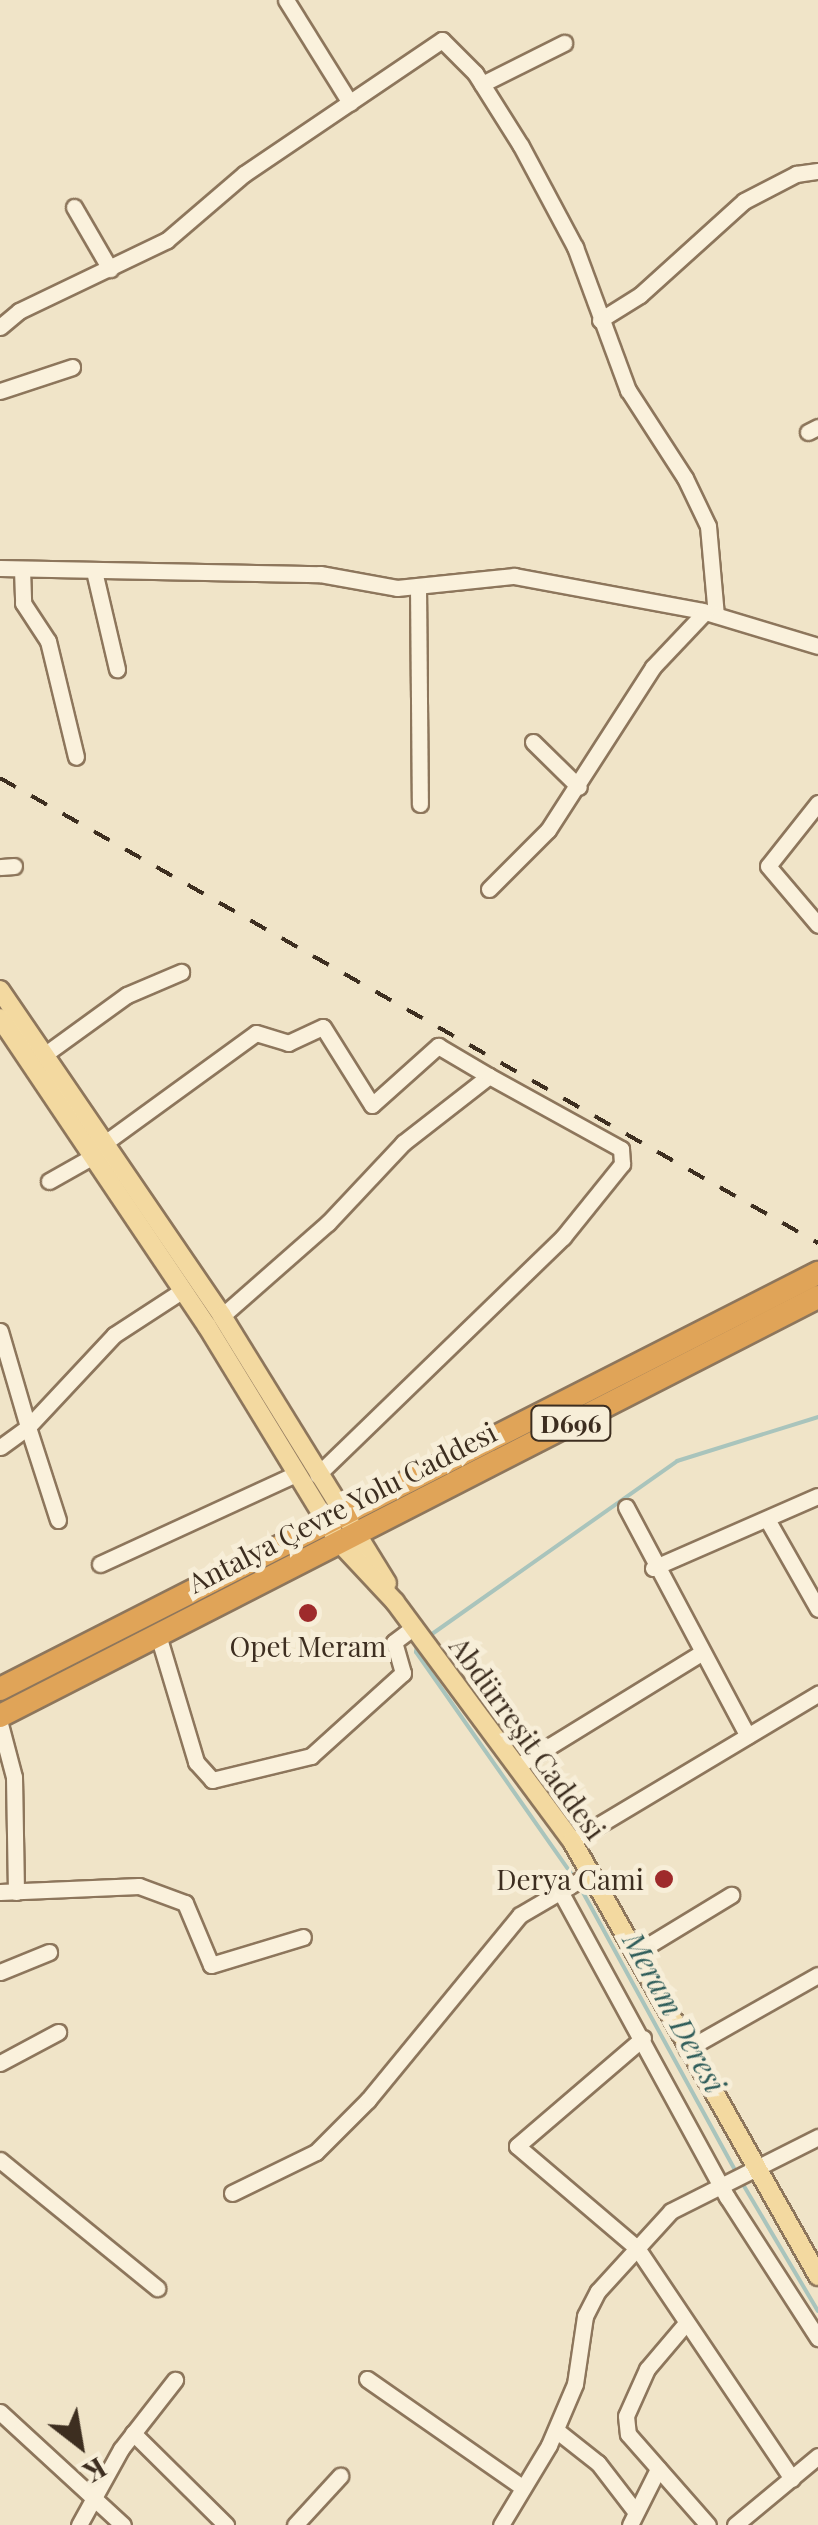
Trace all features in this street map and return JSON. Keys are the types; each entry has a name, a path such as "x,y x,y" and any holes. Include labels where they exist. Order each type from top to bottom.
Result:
{"highway":[{"name":"Antalya Çevre Yolu Caddesi","path":"0,1689 340,1529 805,1296 818,1272"},
{"name":"Antalya Çevre Yolu Caddesi","path":"0,1716 158,1634 340,1529"}],"main road":[{"name":"Abdürreşit Caddesi","path":"0,990 222,1316 316,1475 340,1529"},
{"name":"Abdürreşit Caddesi","path":"0,1018 90,1158 183,1290 296,1474 519,1765 572,1841 575,1882 634,1954 687,2049 739,2178 816,2268"}],"street":[{"path":"286,0 350,103"},
{"path":"0,327 19,311 166,240 244,174 442,40 482,84 575,247 628,390 708,526 710,614 653,667 579,786 526,856 489,889"},
{"path":"482,84 564,43"},
{"path":"600,320 640,296 744,201 796,174 818,171"},
{"path":"74,207 110,269"},
{"path":"0,391 72,366"},
{"path":"0,568 320,574 418,586 514,576 710,614 818,646"},
{"path":"22,569 23,603 48,641 76,757"},
{"path":"94,571 117,669"},
{"path":"418,586 420,804"},
{"path":"533,742 579,786"},
{"path":"818,803 768,866 818,926"},
{"path":"44,1055 128,996 181,972"},
{"path":"106,1142 256,1033 288,1043 323,1027 372,1105 438,1046 621,1149 622,1164 563,1237 474,1328 316,1475"},
{"path":"222,1316 328,1223 403,1144 489,1076"},
{"path":"48,1180 90,1158"},
{"path":"0,1447 28,1427 114,1335 183,1290"},
{"path":"0,1331 58,1520"},
{"path":"100,1564 296,1474"},
{"path":"653,1568 818,1496"},
{"path":"626,1507 653,1568 748,1736"},
{"path":"768,1521 818,1609"},
{"path":"158,1634 196,1762 212,1780 311,1756 403,1672 394,1642 414,1627"},
{"path":"519,1765 701,1653"},
{"path":"572,1841 818,1694"},
{"path":"0,1724 14,1777 8,1892 139,1886 185,1903 211,1965 303,1937"},
{"path":"232,2194 316,2152 368,2100 520,1915 575,1882 643,2038 739,2178 818,2338"},
{"path":"634,1954 731,1896"},
{"path":"0,1972 49,1952"},
{"path":"687,2049 818,1975"},
{"path":"0,2063 58,2032"},
{"path":"643,2038 516,2146 637,2248 792,2479"},
{"path":"501,2525 556,2430 575,2384 585,2316 598,2291 670,2212 818,2137"},
{"path":"0,2160 157,2288"},
{"path":"686,2323 647,2369 626,2416 628,2434 708,2525"},
{"path":"366,2379 523,2488"},
{"path":"79,2525 133,2433 176,2380"},
{"path":"0,2412 124,2525"},
{"path":"556,2430 598,2463 632,2518"},
{"path":"133,2433 226,2525"},
{"path":"734,2525 818,2456"},
{"path":"632,2518 658,2469"},
{"path":"295,2525 340,2476"}],"waterway":[{"name":"Meram Deresi","path":"432,1634 677,1461 818,1417"},
{"name":"Meram Deresi","path":"417,1644 416,1652 575,1879"},
{"name":"Meram Deresi","path":"580,1887 736,2172"},
{"name":"Meram Deresi","path":"741,2181 818,2311"}],"railway":[{"path":"0,778 818,1243"}],"place":[{"name":"Opet Meram","path":"308,1613"},
{"name":"Derya Cami","path":"664,1879"}]}
